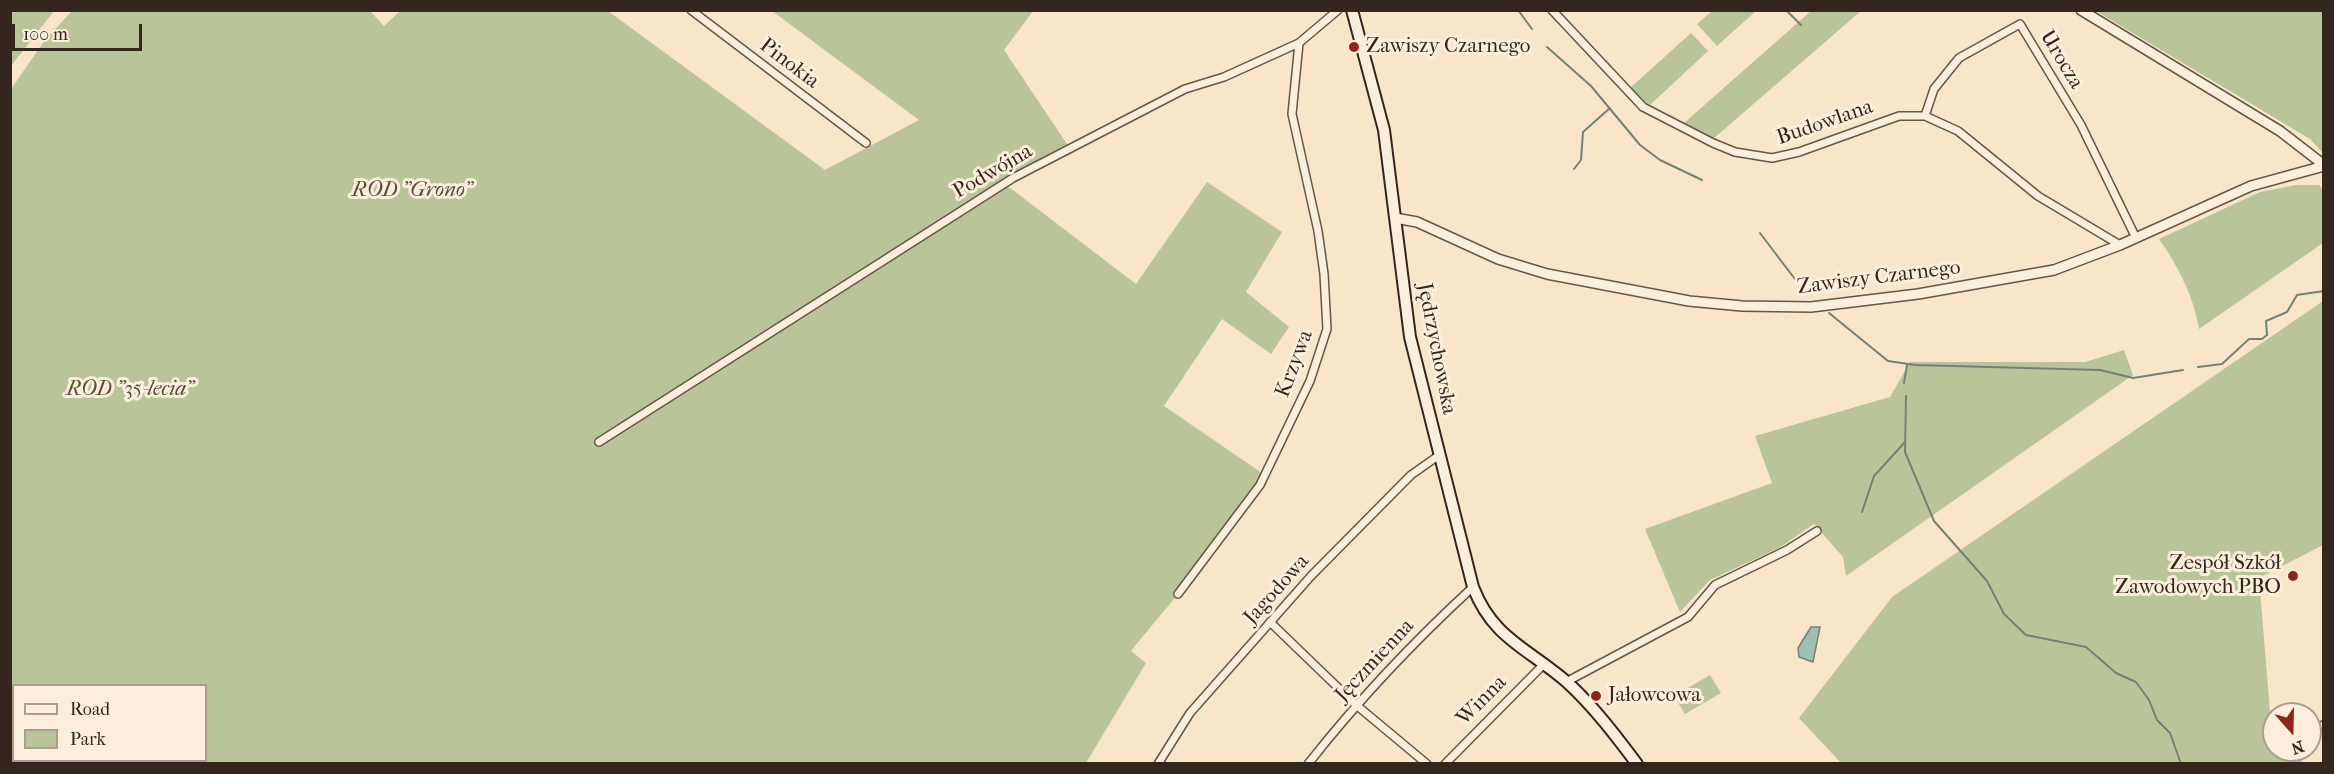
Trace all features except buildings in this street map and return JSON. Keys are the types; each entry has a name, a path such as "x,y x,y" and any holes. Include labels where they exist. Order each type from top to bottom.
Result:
{"main road":[{"name":"Jędrzychowska","path":"1352,10 1384,130 1407,321 1438,456 1473,587 1484,612 1496,628 1566,682 1596,712 1638,764"}],"street":[{"name":"Pinokia","path":"691,10 866,143"},
{"name":"Podwójna","path":"598,442 923,233 1013,178 1185,89 1224,77 1299,42 1338,10"},
{"name":"Budowlana","path":"1552,10 1643,107 1736,152 1772,158 1799,152 1899,116 1925,116 1958,131 2038,196 2120,245"},
{"path":"2080,10 2280,131 2324,165"},
{"name":"Urocza","path":"1925,116 1934,89 1959,58 2020,24 2081,125 2136,238"},
{"name":"Krzywa","path":"1178,594 1260,485 1310,381 1327,329 1318,231 1292,114 1299,42"},
{"name":"Zawiszy Czarnego","path":"1395,218 1417,222 1491,256 1531,270 1689,301 1742,306 1833,306 2001,281 2054,270 2120,245 2251,186 2324,165"},
{"name":"Jagodowa","path":"1158,764 1190,713 1270,622 1360,525 1423,464 1438,456"},
{"path":"1566,682 1688,616 1715,585 1787,550 1816,531"},
{"name":"Jęczmienna","path":"1308,764 1355,704 1408,647 1473,587"},
{"path":"1270,622 1355,704 1427,764"},
{"name":"Winna","path":"1445,764 1544,664"}],"green space":[{"path":"369,10 384,26 400,11 608,11 825,170 919,120 772,11 1033,11 1004,50 1067,144 1001,181 1136,284 1207,182 1282,232 1246,292 1289,327 1271,354 1222,319 1164,406 1262,473 1234,521 1218,543 1131,651 1146,663 1086,763 11,764 11,89 45,40 72,11"},
{"path":"10,11 54,11 11,66"},
{"path":"1712,11 1756,11 1717,46 1697,24"},
{"path":"1811,11 1861,11 1713,139 1684,123"},
{"path":"2096,11 2323,11 2323,153 2310,139"},
{"path":"1691,33 1708,51 1650,105 1629,89"},
{"path":"2296,185 2319,185 2323,190 2323,243 2199,329 2184,282 2159,239 2260,192"},
{"path":"2323,301 2323,545 2259,578 2269,702 2262,702 2262,762 2302,763 1841,763 1799,718 1892,597"},
{"path":"2124,350 2133,375 1846,576 1843,557 1814,524 1779,548 1710,580 1680,612 1645,529 1772,483 1755,436 1890,397 1910,362 2085,362"},
{"path":"1710,675 1721,693 1685,714 1674,696"}],"shaded area":[{"path":"1811,627 1820,627 1813,662 1799,657 1798,648"}],"waterway":[{"path":"1518,10 1532,29"},
{"path":"1786,10 1801,25"},
{"path":"1547,47 1591,86 1640,145 1660,160 1702,180"},
{"path":"1574,169 1581,160 1583,132 1610,108"},
{"path":"1760,233 1804,291"},
{"path":"2198,367 2222,364 2249,339 2262,339 2267,335 2266,321 2287,312 2297,295 2324,291"},
{"path":"1829,313 1888,361 1915,365 2100,370 2133,378 2183,370"},
{"path":"1904,383 1907,365"},
{"path":"1906,396 1905,452 1934,521 1987,581 2004,614 2026,635 2086,647 2116,673 2136,682 2149,700 2157,720 2170,733 2181,764"},
{"path":"1862,512 1874,476 1905,442"}],"place":[{"name":"Zawiszy Czarnego","path":"1354,47"},
{"name":"Zespół Szkół Zawodowych PBO","path":"2293,576"},
{"name":"Jałowcowa","path":"1596,696"}],"park label":[{"name":"ROD \"Grono\"","path":"412,191"},
{"name":"ROD \"35-lecia\"","path":"130,390"}]}
